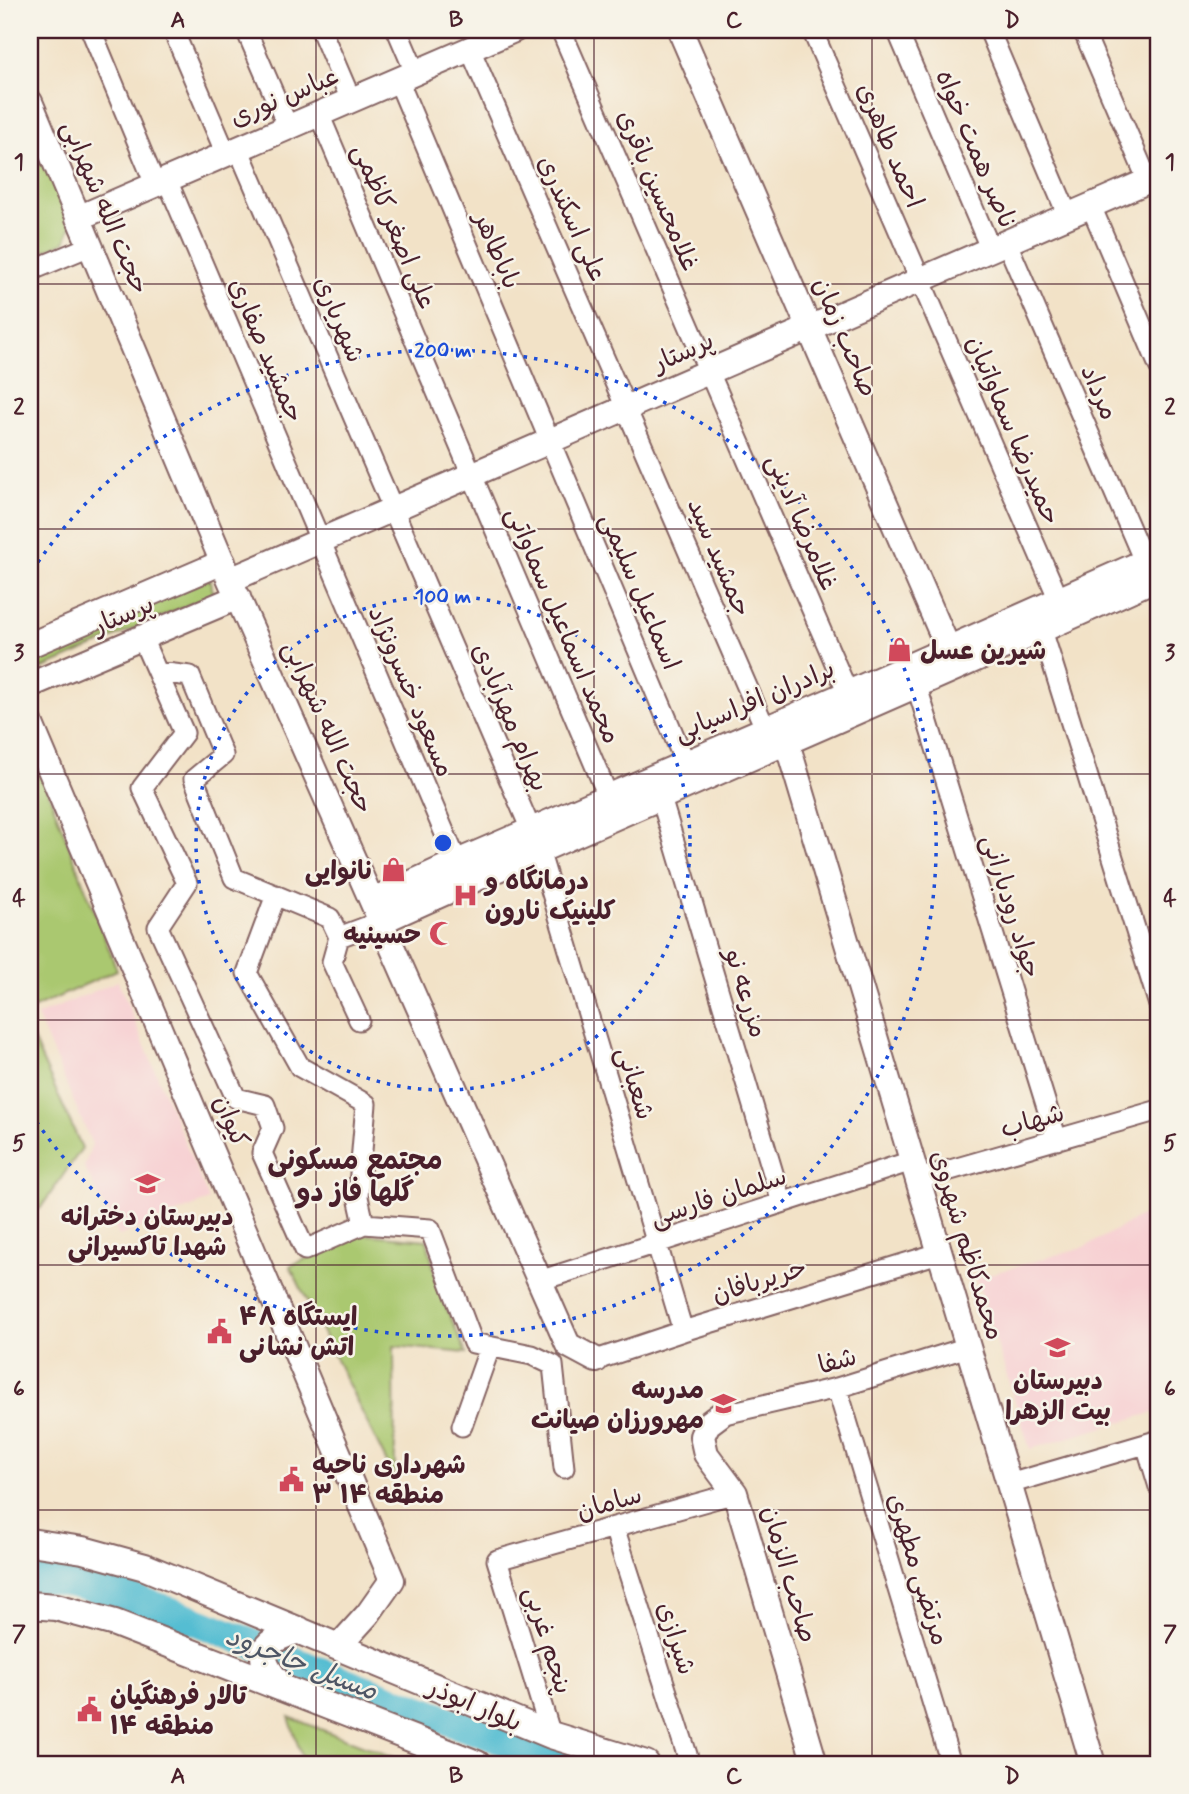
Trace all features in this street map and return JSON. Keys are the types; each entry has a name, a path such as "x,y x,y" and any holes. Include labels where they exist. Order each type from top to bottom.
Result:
{"main road":[{"name":"بلوار ابوذر","path":"30,1542 83,1550 145,1567 551,1735 646,1764"},
{"name":"بلوار ابوذر","path":"30,1605 56,1607 115,1623 477,1764"},
{"path":"221,1663 238,1661 251,1653 256,1639 255,1623 250,1609"},
{"path":"281,1686 268,1673 263,1662 265,1650 273,1640 299,1630"}],"street":[{"name":"جمشید صفاری","path":"91,30 319,541"},
{"name":"شهریاری","path":"173,30 232,151 393,509"},
{"path":"246,30 288,127"},
{"path":"321,30 351,100"},
{"name":"باباطاهر","path":"397,30 406,76 550,441"},
{"name":"عباس نوری","path":"78,218 406,76 476,41 514,30"},
{"name":"غلامحسین باقری","path":"561,30 709,372"},
{"name":"صاحب زمان","path":"680,30 953,658"},
{"name":"احمد طاهری","path":"813,30 920,280"},
{"name":"ناصر همت خواه","path":"897,30 999,246"},
{"path":"989,30 1159,366"},
{"path":"1083,30 1154,179"},
{"name":"علی اسکندری","path":"476,41 627,408"},
{"name":"حجت الله شهرابی","path":"30,102 231,580 568,1345 596,1360"},
{"name":"علی اصغر کاظمی","path":"319,114 472,475"},
{"name":"پرستار","path":"30,645 231,580 1154,179"},
{"path":"30,271 90,246"},
{"name":"مرداد","path":"999,246 1154,564"},
{"name":"حمیدرضا سماواتیان","path":"920,280 1059,600"},
{"name":"غلامرضا آدینی","path":"709,372 848,693"},
{"name":"جمشید سید","path":"627,408 765,728"},
{"name":"اسماعیل سلیمی","path":"550,441 685,762"},
{"name":"محمد اسماعیل سماواتی","path":"472,475 608,796"},
{"name":"بهرام مهرآبادی","path":"393,509 535,840"},
{"name":"مسعود خسرونژاد","path":"319,541 457,862"},
{"name":"برادران افراسیابی","path":"378,911 457,862 535,840 661,798 917,687 953,658 1059,600 1154,564"},
{"name":"برادران افراسیابی","path":"378,911 535,840 608,796 848,693 1042,631 1154,564"},
{"name":"پرستار","path":"30,685 142,638 231,580"},
{"path":"1042,631 1159,1005"},
{"path":"142,638 184,733 142,788 187,883 158,927 236,1098 265,1105 274,1128 262,1153 305,1250 364,1224 430,1229 473,1343 532,1355 553,1365 564,1468"},
{"path":"158,672 190,676 223,755 194,779 234,878 330,918 339,937"},
{"name":"جواد رودبارانی","path":"917,687 1057,1140"},
{"name":"کیوان","path":"30,722 392,1580 368,1614 338,1647"},
{"name":"محمدکاظم شهروی","path":"787,743 1093,1764"},
{"name":"مزرعه نو","path":"661,798 782,1203"},
{"name":"شعبانی","path":"535,840 683,1331"},
{"path":"276,895 247,973 299,1067 366,1104 358,1197 364,1224"},
{"path":"359,1020 332,962 339,937 378,911"},
{"name":"شهاب","path":"916,1170 1057,1140 1159,1110"},
{"name":"سلمان فارسی","path":"540,1280 782,1203 916,1170"},
{"name":"حریربافان","path":"596,1360 940,1253"},
{"path":"462,1426 490,1347"},
{"name":"شفا","path":"720,1415 837,1388 968,1347"},
{"name":"مرتضی مطهری","path":"837,1388 951,1764"},
{"name":"صاحب الزمان","path":"720,1415 708,1423 702,1436 706,1454 735,1493 815,1764"},
{"path":"1009,1485 1153,1442 1159,1487"},
{"name":"سامان","path":"497,1560 735,1493"},
{"name":"شیرازی","path":"614,1527 690,1764"},
{"name":"پنجم غربی","path":"497,1560 551,1735"}],"shaded area":[{"path":"118,981 209,1200 119,1236 84,1167 92,1144 37,1016"},
{"name":"دبیرستان بیت الزهرا","path":"1159,1206 1159,1411 1030,1449 976,1278 1087,1246"}],"green space":[{"path":"30,118 73,221 65,242 30,257"},
{"path":"209,579 214,594 30,674 30,657"},
{"path":"30,745 117,970 30,1010"},
{"path":"30,1033 82,1148 40,1209 30,1207"},
{"path":"360,1234 427,1240 439,1291 466,1353 394,1346 395,1479 290,1266"},
{"path":"289,1717 411,1764 304,1764"}],"waterway":[{"name":"مسیل جاجرود","path":"30,1576 68,1582 141,1601 213,1627 380,1696 568,1764"}],"place":[{"name":"شیرین عسل","path":"900,650"},
{"name":"نانوایی","path":"394,870"},
{"name":"درمانگاه و کلینیک نارون","path":"465,895"},
{"name":"حسینیه","path":"441,934"},
{"name":"دبیرستان دخترانه شهدا تاکسیرانی","path":"147,1184"},
{"name":"ایستگاه ۴۸ اتش نشانی","path":"219,1331"},
{"name":"دبیرستان بیت الزهرا","path":"1058,1348"},
{"name":"مدرسه مهرورزان صیانت","path":"724,1404"},
{"name":"شهرداری ناحیه ۳ منطقه ۱۴","path":"292,1479"},
{"name":"تالار فرهنگیان منطقه ۱۴","path":"90,1710"}],"district":[{"name":"مجتمع مسکونی گلها فاز دو","path":"355,1175"}]}
